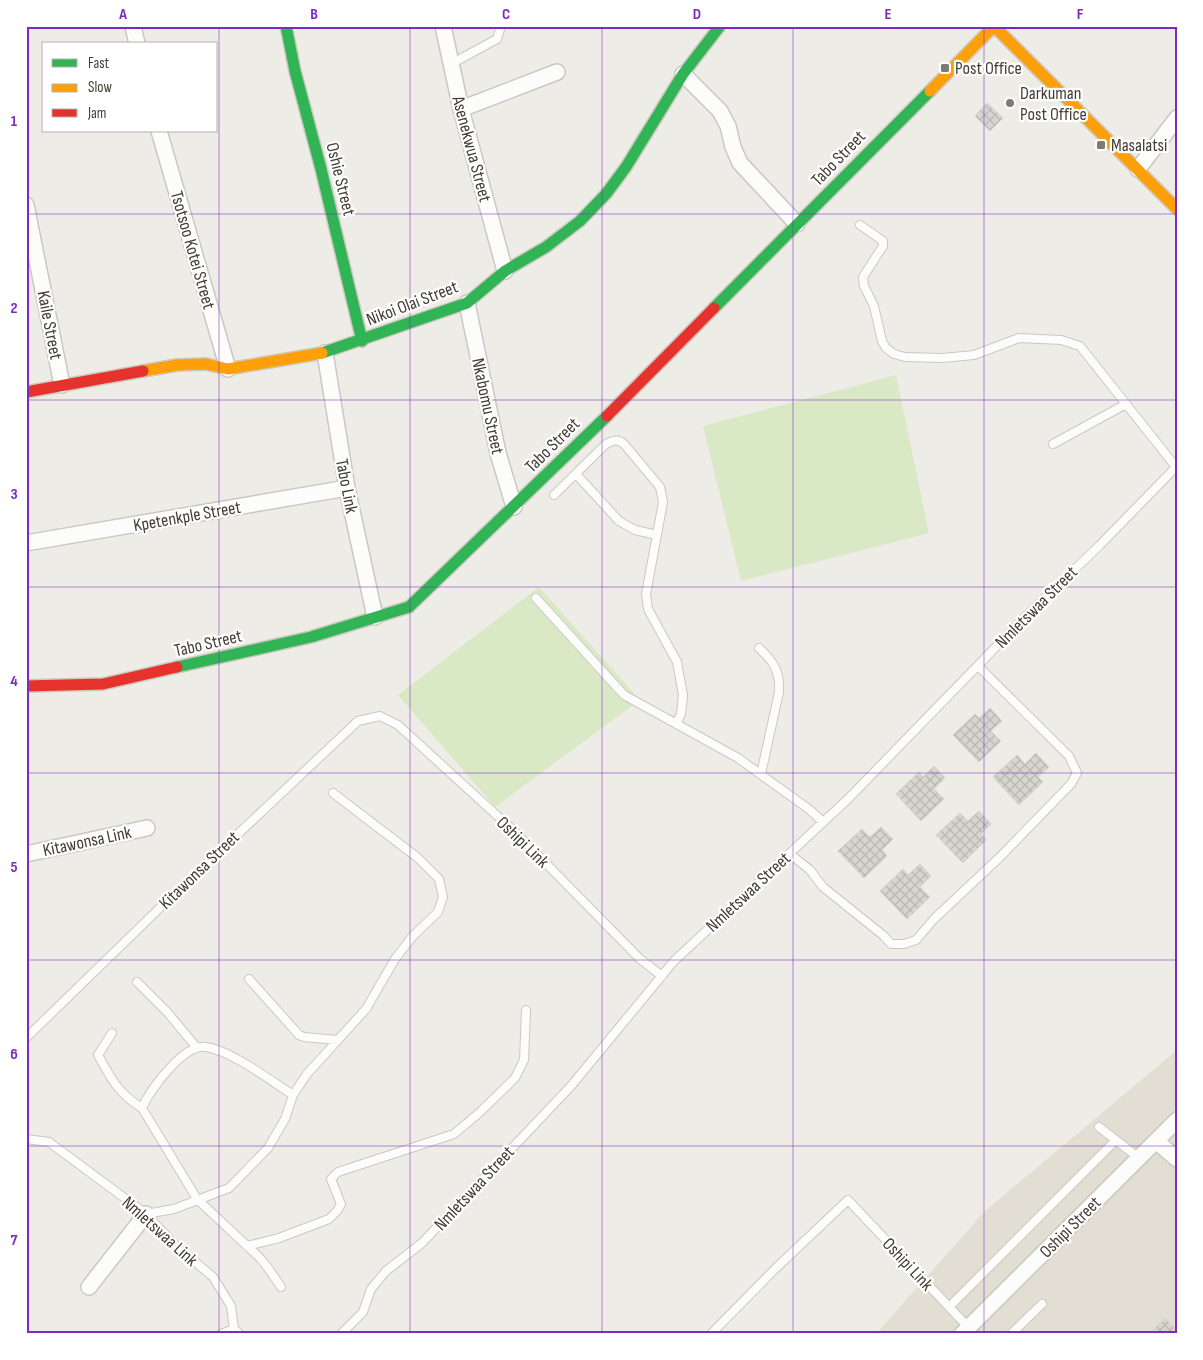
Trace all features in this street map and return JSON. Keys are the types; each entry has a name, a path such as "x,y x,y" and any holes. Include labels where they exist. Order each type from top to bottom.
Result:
{"street":[{"path":"133,26 137,42"},
{"name":"Oshie Street","path":"286,26 295,71 321,168 362,341"},
{"name":"Asenekwua Street","path":"443,26 461,109 505,271"},
{"name":"Nikoi Olai Street","path":"26,392 177,364 206,364 228,369 325,353 467,303 505,271 553,242 580,221 606,194 626,167 683,74 720,26"},
{"path":"994,26 1177,209"},
{"name":"Tabo Street","path":"26,686 103,684 311,637 409,607 514,508 994,26"},
{"path":"461,109 557,72"},
{"path":"683,74 720,111 728,126 733,148 740,163 797,224"},
{"path":"1138,169 1177,118"},
{"name":"Tsotsoo Kotei Street","path":"158,132 228,369"},
{"name":"Kaile Street","path":"26,205 62,385"},
{"name":"Nkabomu Street","path":"467,303 498,453 514,508"},
{"name":"Tabo Link","path":"325,353 347,488 375,617"},
{"name":"Kpetenkple Street","path":"26,543 347,488"},
{"name":"Kitawonsa Link","path":"26,854 147,828"},
{"name":"Oshipi Street","path":"965,1331 1177,1120"},
{"path":"1156,1141 1177,1158"},
{"path":"89,1287 146,1214"}],"lane":[{"path":"451,64 497,39 501,26"},
{"path":"860,225 883,241 882,246 862,277 864,286 874,306 882,341 886,348 894,354 905,357 942,358 974,355 1019,338 1061,340 1080,346 1176,467"},
{"path":"1054,444 1126,404"},
{"path":"554,495 612,440 617,440 624,444 660,487 663,496 646,594 648,609 677,662 683,695 681,714 676,724"},
{"name":"Nmletswaa Street","path":"341,1334 363,1312 372,1289 386,1271 422,1243 571,1086 674,961 823,822 1176,467"},
{"path":"576,474 619,521 634,530 657,535"},
{"path":"536,598 624,695 738,758 810,810 823,822"},
{"path":"759,648 775,665 780,679 761,774"},
{"path":"790,854 810,870 824,887 884,936 891,944 904,944 916,940 934,919 988,870 1071,784 1076,773 1069,756 978,666"},
{"name":"Oshipi Link","path":"380,716 398,725 435,759 514,832 640,959 662,976"},
{"name":"Kitawonsa Street","path":"26,1038 358,720 380,716"},
{"path":"146,1214 174,1209 229,1188 268,1148 285,1119 293,1095 307,1074 366,1009 400,952 412,937 438,912 443,897 439,878 333,793"},
{"path":"249,979 299,1035 338,1040"},
{"path":"137,982 168,1013 197,1048"},
{"path":"247,1246 279,1238 329,1219 337,1211 340,1204 331,1179 338,1172 454,1134 479,1113 515,1078 524,1060 526,1010"},
{"path":"112,1033 98,1055 112,1081 127,1099 142,1108 197,1200 247,1246 268,1268 281,1287"},
{"path":"142,1108 149,1094 170,1067 197,1048 206,1047 231,1056 293,1095"},
{"path":"1099,1127 1139,1158"},
{"name":"Nmletswaa Link","path":"26,1139 49,1142 146,1214 175,1246 213,1277 231,1306 237,1331"},
{"path":"949,1307 1116,1140"},
{"name":"Oshipi Link","path":"711,1334 776,1268 848,1200 949,1307 965,1331"},
{"path":"1011,1334 1042,1304"},
{"path":"221,1334 237,1331"}],"shaded area":[{"path":"1177,1050 1177,1334 876,1334 985,1211"}],"green space":[{"path":"896,375 929,533 741,581 703,426"},
{"path":"539,587 640,700 495,807 398,695"}],"building":[{"path":"987,103 1003,118 990,131 975,116"},
{"path":"990,708 1002,721 991,731 1001,741 979,762 953,735 975,714 979,718"},
{"path":"1036,753 1049,767 1038,777 1043,782 1019,805 993,777 1017,755 1025,764"},
{"path":"934,766 945,778 934,789 944,799 921,821 896,794 919,772 923,777"},
{"path":"979,811 991,824 981,834 986,840 963,863 936,835 960,813 968,821"},
{"path":"881,827 893,839 882,850 887,856 864,878 838,851 862,829 870,837"},
{"path":"920,864 931,876 920,887 930,897 907,919 880,891 903,869 908,875"},
{"path":"1165,1318 1177,1330 1177,1334 1149,1334"}],"traffic: fast":[{"path":"286,26 295,71 321,169 362,341"},
{"path":"322,353 467,303 505,271 546,247 580,221 606,194 626,167 683,74 720,26"},
{"path":"714,308 930,91"},
{"path":"177,667 311,637 409,607 607,416"}],"traffic: slow":[{"path":"994,26 1177,209"},
{"path":"930,91 994,26"},
{"path":"143,371 177,365 206,364 228,369 322,353"}],"traffic: jam":[{"path":"607,416 714,308"},
{"path":"26,392 143,371"},
{"path":"26,686 103,684 177,667"}],"place":[{"name":"Post Office","path":"945,68"},
{"name":"Darkuman Post Office","path":"1010,103"},
{"name":"Masalatsi","path":"1101,145"}]}
